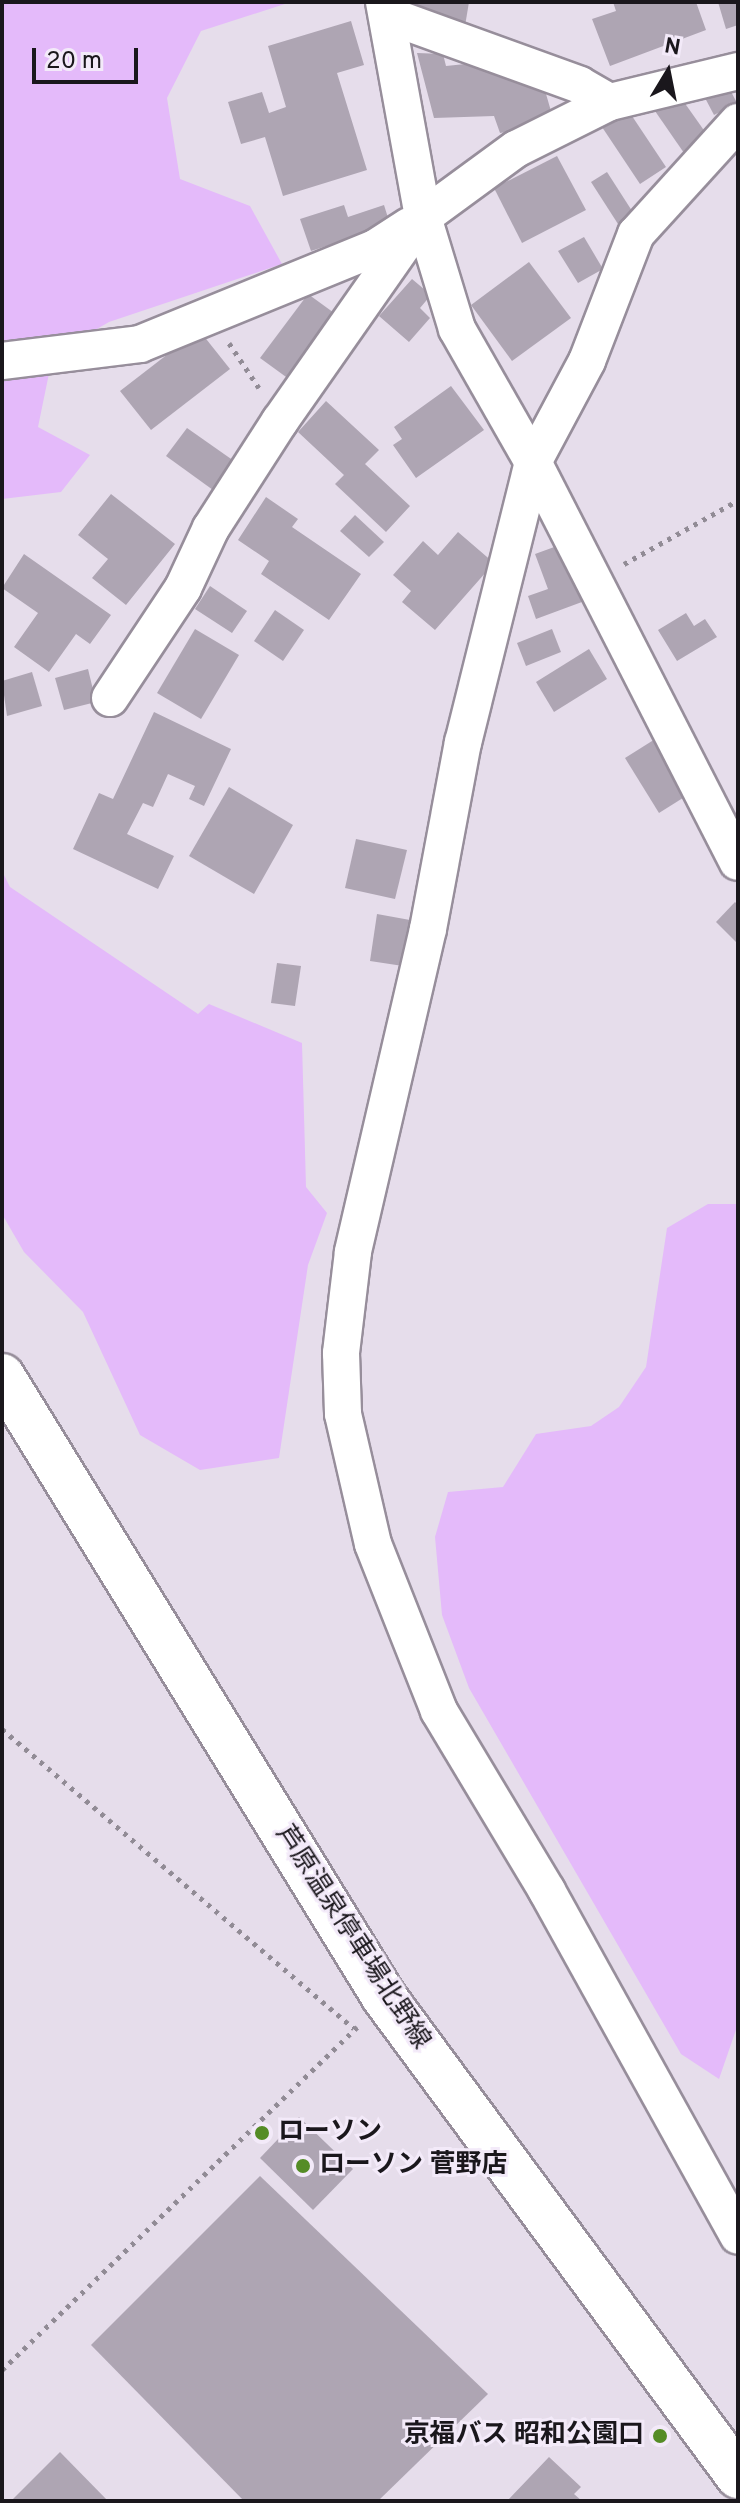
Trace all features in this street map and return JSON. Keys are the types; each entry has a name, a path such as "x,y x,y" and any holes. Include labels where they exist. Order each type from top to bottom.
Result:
{"main road":[{"name":"芦原温泉停車場北野線","path":"2,1376 384,1997 738,2476"}],"street":[{"path":"386,9 580,85 610,102"},
{"path":"386,9 423,217 457,329 533,462 738,862"},
{"path":"2,361 140,344 375,248 516,149 610,102 738,71"},
{"path":"738,122 636,234 587,361 533,462 463,742 428,929 353,1252 341,1353 343,1414 373,1544 439,1711 547,1891 738,2236"},
{"path":"110,698 183,588 211,528 280,421 423,217"}],"path":[{"path":"211,315 280,421"},
{"path":"595,580 733,503"},
{"path":"2,1729 354,2029"},
{"path":"2,2370 384,1997"}],"shaded area":[{"path":"2,2 291,2 201,31 167,98 180,179 250,206 282,264 109,322 53,354 38,427 90,455 61,492 2,499"},
{"path":"2,871 10,887 198,1014 209,1004 302,1043 306,1187 327,1213 308,1265 279,1458 200,1470 140,1435 83,1312 24,1252 2,1214"},
{"path":"708,1204 738,1204 738,2024 719,2079 681,2054 469,1688 442,1615 435,1537 448,1492 503,1487 536,1434 591,1426 619,1407 646,1367 667,1228"}],"building":[{"path":"413,2 469,2 464,32 410,23"},
{"path":"613,2 696,2 706,30 610,66 592,19 616,11"},
{"path":"718,2 738,2 738,25 726,29"},
{"path":"351,21 364,65 337,73 367,170 283,196 265,137 241,144 228,102 262,92 269,113 286,107 268,46"},
{"path":"417,53 443,54 446,66 475,63 544,87 555,125 500,133 494,116 434,118"},
{"path":"727,84 737,103 714,115 704,96"},
{"path":"679,95 708,136 684,153 655,111"},
{"path":"628,110 666,167 640,184 602,127"},
{"path":"557,156 586,210 522,243 494,188"},
{"path":"607,172 634,214 618,224 591,182"},
{"path":"344,205 348,217 384,205 394,237 352,251 348,239 311,251 300,219"},
{"path":"584,237 603,269 578,283 558,251"},
{"path":"529,262 571,318 512,361 471,305"},
{"path":"412,279 431,295 420,308 430,318 409,342 379,316"},
{"path":"308,294 341,318 293,382 260,358"},
{"path":"199,330 230,369 151,430 120,391"},
{"path":"451,386 484,430 416,478 393,445 402,439 394,427"},
{"path":"326,401 379,450 365,464 410,506 386,532 335,484 344,475 298,432"},
{"path":"187,428 234,461 213,490 166,456"},
{"path":"111,494 175,544 126,605 92,578 108,559 78,535"},
{"path":"266,497 298,519 292,527 361,574 329,620 261,574 269,561 238,540"},
{"path":"355,515 384,542 369,557 340,531"},
{"path":"458,532 494,563 435,630 402,602 411,591 393,575 423,541 438,555"},
{"path":"568,542 590,599 536,619 528,596 548,589 535,554"},
{"path":"24,554 111,615 90,644 76,634 49,672 14,647 38,613 2,588"},
{"path":"210,586 247,611 232,633 195,609"},
{"path":"275,610 304,630 283,661 254,641"},
{"path":"686,613 694,626 705,619 717,637 677,661 658,630"},
{"path":"195,629 239,655 201,719 157,693"},
{"path":"552,629 561,652 526,666 517,643"},
{"path":"589,649 607,679 554,712 536,682"},
{"path":"88,669 96,702 64,710 55,678"},
{"path":"32,672 42,706 7,716 2,681"},
{"path":"154,712 231,749 204,806 189,799 195,786 168,774 153,807 143,803 127,834 174,856 158,889 73,849 99,793 113,799"},
{"path":"660,736 694,791 659,813 625,758"},
{"path":"229,787 293,825 254,894 189,856"},
{"path":"356,839 407,850 395,899 345,888"},
{"path":"735,902 738,905 738,944 716,922"},
{"path":"377,914 410,920 403,966 370,961"},
{"path":"277,963 301,966 295,1006 271,1003"},
{"name":"ローソン 菅野店","path":"299,2117 353,2169 313,2210 260,2158"},
{"path":"260,2176 488,2394 378,2501 244,2501 91,2345"},
{"path":"60,2452 108,2501 11,2501"},
{"path":"549,2457 581,2487 574,2494 582,2501 507,2501"}],"place":[{"name":"ローソン","path":"262,2133"},
{"name":"ローソン 菅野店","path":"303,2166"},
{"name":"京福バス 昭和公園口","path":"660,2436"}]}
